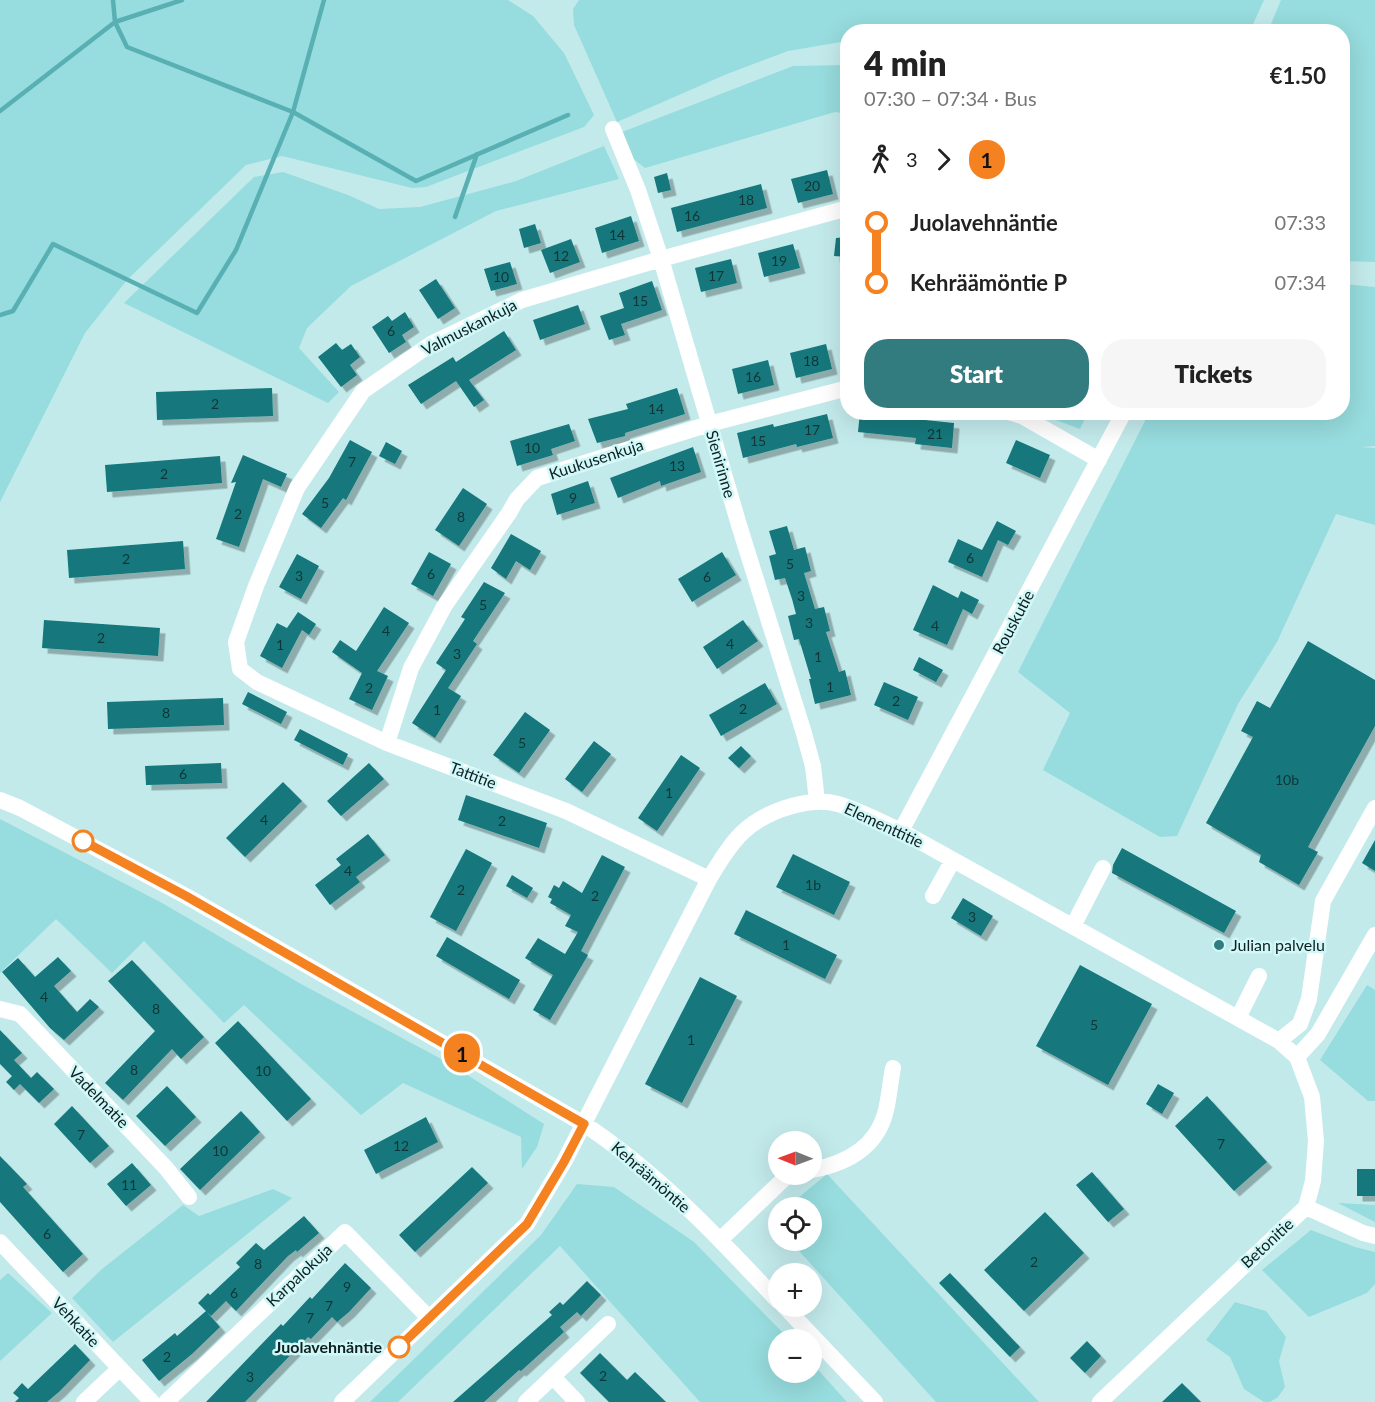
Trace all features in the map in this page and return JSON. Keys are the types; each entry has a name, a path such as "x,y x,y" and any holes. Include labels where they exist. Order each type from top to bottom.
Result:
{"street":[{"name":"Sienirinne","path":"613,129 638,190 661,259 803,730 813,766 817,801"},
{"name":"Valmuskankuja","path":"240,669 236,642 256,586 297,488 363,392 431,344 522,300 840,210"},
{"name":"Kuukusenkuja","path":"387,743 411,668 445,605 517,499 537,478 709,424 840,390"},
{"path":"1029,420 1099,460"},
{"name":"Rouskutie","path":"901,831 1120,420"},
{"name":"Tattitie","path":"240,669 256,682 387,743 566,811 708,879"},
{"name":"Kehräämöntie","path":"0,800 20,808 186,896 584,1124 618,1146 645,1168 720,1240 768,1290"},
{"name":"Elementtitie","path":"342,1402 527,1224 584,1124 708,879 731,843 751,823 772,812 817,801 838,804 901,831 1280,1041"},
{"path":"1280,1041 1300,1024 1309,999 1323,901 1375,808"},
{"path":"933,896 954,860"},
{"path":"1073,926 1103,868"},
{"path":"1297,1058 1318,1034 1375,935"},
{"path":"1238,1018 1259,976"},
{"name":"Vadelmatie","path":"0,1009 20,1014 166,1168 189,1197"},
{"name":"Betonitie","path":"1100,1402 1306,1207 1313,1181 1316,1141 1312,1097 1297,1058 1280,1041"},
{"path":"822,1167 849,1160 870,1143 884,1116 892,1068"},
{"path":"720,1240 778,1185"},
{"path":"1306,1207 1363,1233 1375,1236"},
{"name":"Karpalokuja","path":"166,1402 345,1232 429,1318"},
{"name":"Vehkatie","path":"0,1242 152,1402"},
{"path":"794,1317 875,1402"},
{"path":"526,1402 608,1324"},
{"path":"84,1402 119,1369"},
{"path":"553,1377 577,1402"}],"shaded area":[{"path":"0,0 508,0 533,16 564,53 594,115 584,127 426,187 412,188 282,156 246,165 127,280 85,333 0,502"},
{"path":"579,0 1264,0 1253,24 840,24 840,42 788,51 727,74 617,122 574,25 573,9"},
{"path":"1281,0 1375,0 1375,262 1350,261 1350,24 1271,24"},
{"path":"840,65 840,113 835,112 645,168 627,154 617,134 793,66"},
{"path":"604,146 619,179 496,211 351,286 307,328 299,348 339,392 328,403 124,303 254,177 283,172 348,195 379,209 420,207 516,181"},
{"path":"1350,285 1375,287 1375,446 1361,447 1375,448 1375,525 1336,514 1277,642 1238,704 1177,836 1160,837 1043,770 1070,713 1018,672 1145,420 1350,420"},
{"path":"1056,420 1084,420 1080,429"},
{"path":"0,819 162,903 301,984 447,1062 544,1124 537,1147 522,1169 521,1137 403,1083 361,1115 244,1005 224,1023 144,941 112,973 56,919 0,973"},
{"path":"1367,985 1375,990 1375,1101 1368,1101 1320,1060"},
{"path":"827,1174 1039,1402 936,1402 822,1276 822,1263 810,1263 799,1251 822,1251 822,1197 799,1197 814,1185 822,1185 822,1178"},
{"path":"577,1184 614,1187 694,1242 779,1329 768,1329 768,1383 822,1383 822,1374 847,1402 700,1402 560,1246 398,1402 370,1402 541,1235"},
{"path":"273,1189 292,1198 113,1342 72,1298 102,1269 183,1205 199,1216"},
{"path":"1338,1203 1375,1205 1375,1222"},
{"path":"1311,1230 1375,1252 1375,1284 1367,1293 1309,1317 1262,1270"},
{"path":"8,1273 52,1313 0,1361 0,1280"},
{"path":"1235,1302 1266,1311 1286,1337 1279,1361 1285,1387 1278,1397 1270,1402 1264,1402 1244,1389 1230,1357 1206,1340"}],"building":[{"path":"827,170 833,194 798,203 791,179"},
{"path":"667,173 671,190 658,193 654,177"},
{"path":"761,184 767,208 677,232 671,208"},
{"path":"631,216 639,241 602,253 595,228"},
{"path":"535,224 541,243 524,248 519,229"},
{"path":"836,238 840,238 840,256 834,256"},
{"path":"571,239 580,262 550,273 541,250"},
{"path":"793,244 800,268 764,277 758,253"},
{"path":"731,259 737,283 701,292 695,268"},
{"path":"510,262 517,284 491,291 484,269"},
{"path":"436,279 455,308 438,319 419,290"},
{"path":"652,281 662,310 621,324 625,335 609,340 600,316 624,308 619,293"},
{"path":"578,305 585,324 540,340 533,320"},
{"path":"405,312 414,327 402,335 406,342 389,353 372,327 388,316 392,321"},
{"path":"504,331 516,350 469,380 484,400 474,407 456,381 421,404 408,385 453,357 456,362"},
{"path":"336,343 342,350 351,344 360,357 350,365 357,375 341,387 318,357"},
{"path":"826,344 832,369 796,378 790,353"},
{"path":"768,360 774,385 738,394 732,369"},
{"path":"272,388 273,416 157,420 156,392"},
{"path":"677,388 685,414 625,433 625,436 597,443 588,419 628,409 626,404"},
{"path":"827,414 833,438 797,447 796,444 743,458 737,433"},
{"path":"859,420 925,420 954,423 952,448 915,444 916,438 858,432"},
{"path":"569,424 575,441 551,449 553,455 517,466 510,441"},
{"path":"350,440 372,452 346,500 343,498 321,528 302,514 329,478"},
{"path":"1016,440 1050,455 1040,478 1006,463"},
{"path":"386,442 402,451 395,464 379,456"},
{"path":"693,447 701,472 661,486 660,481 618,498 610,478"},
{"path":"243,455 287,474 281,487 263,479 239,547 216,539 236,482 231,483"},
{"path":"220,456 222,483 107,492 105,465"},
{"path":"588,481 595,503 557,515 551,494"},
{"path":"463,488 487,504 459,546 435,530"},
{"path":"997,521 1016,531 1008,545 998,540 982,577 948,562 958,539 982,550"},
{"path":"787,526 794,550 805,547 811,571 804,573 815,609 824,607 830,631 826,632 839,672 845,670 851,695 815,704 809,679 811,679 799,639 794,640 788,616 796,614 792,599 785,578 775,580 769,556 776,554 769,531"},
{"path":"511,534 541,551 530,570 516,561 506,579 491,568"},
{"path":"183,541 185,569 69,578 67,550"},
{"path":"429,552 451,564 433,596 411,584"},
{"path":"722,552 736,575 692,602 678,579"},
{"path":"297,554 319,566 301,599 279,587"},
{"path":"484,582 505,593 473,641 477,644 448,688 461,696 435,738 412,723 446,670 436,663 465,619 461,617"},
{"path":"933,585 958,598 961,591 979,600 972,614 963,609 947,645 913,630"},
{"path":"384,607 409,623 377,671 388,676 372,710 349,699 362,673 332,652 340,640 356,651"},
{"path":"298,612 316,624 309,635 302,630 282,668 260,656 277,623 287,628"},
{"path":"44,620 160,628 158,656 42,648"},
{"path":"743,620 758,641 717,669 703,647"},
{"path":"1308,641 1375,680 1375,726 1308,847 1318,852 1299,885 1259,862 1261,855 1206,823 1253,737 1241,731 1257,701 1270,708"},
{"path":"919,657 943,670 936,682 913,670"},
{"path":"884,682 918,697 908,720 874,705"},
{"path":"765,683 777,704 721,736 709,715"},
{"path":"248,692 287,712 281,724 242,704"},
{"path":"223,698 224,725 108,729 107,702"},
{"path":"525,712 550,730 519,773 493,755"},
{"path":"300,729 348,754 343,765 294,740"},
{"path":"594,741 611,754 582,792 565,779"},
{"path":"741,746 751,756 739,768 728,758"},
{"path":"681,755 700,768 657,831 638,818"},
{"path":"221,763 222,783 146,785 145,766"},
{"path":"369,763 384,779 341,816 327,801"},
{"path":"283,782 302,801 245,857 226,838"},
{"path":"466,795 547,823 539,848 458,820"},
{"path":"368,834 385,855 356,877 360,882 330,905 315,885 341,865 336,859"},
{"path":"1375,840 1375,871 1362,863"},
{"path":"1122,848 1236,911 1224,933 1112,873 1113,865"},
{"path":"466,849 492,863 456,931 430,917"},
{"path":"793,854 850,882 834,915 776,887"},
{"path":"602,855 625,867 581,951 588,955 550,1020 533,1010 553,975 525,958 538,938 565,954 578,932 565,926 571,915 550,903 552,899 548,897 554,885 559,888 563,881 582,893"},
{"path":"512,875 533,888 527,898 506,886"},
{"path":"963,898 993,916 981,936 951,918"},
{"path":"746,910 837,955 825,979 734,934"},
{"path":"447,937 520,980 509,999 436,956"},
{"path":"58,957 71,971 54,986 77,1012 90,999 99,1007 64,1040 50,1028 2,972 18,958 35,977"},
{"path":"132,960 204,1037 181,1059 172,1049 123,1100 105,1083 155,1031 108,981"},
{"path":"1080,965 1152,1004 1108,1085 1036,1046"},
{"path":"700,977 737,996 682,1103 645,1084"},
{"path":"238,1021 311,1099 287,1121 215,1043"},
{"path":"0,1030 22,1053 14,1060 31,1078 37,1072 54,1089 39,1103 20,1084 14,1090 6,1082 12,1076 0,1064"},
{"path":"1158,1084 1174,1093 1162,1114 1146,1104"},
{"path":"167,1086 196,1117 165,1146 136,1116"},
{"path":"1207,1096 1267,1162 1234,1191 1175,1126"},
{"path":"72,1106 109,1146 90,1163 54,1124"},
{"path":"241,1111 260,1132 200,1190 180,1169"},
{"path":"426,1117 438,1142 376,1174 364,1150"},
{"path":"0,1156 27,1184 23,1187 83,1254 63,1272 0,1202"},
{"path":"132,1163 151,1185 126,1206 107,1184"},
{"path":"472,1167 488,1183 415,1252 399,1235"},
{"path":"1357,1169 1375,1169 1375,1196 1357,1196"},
{"path":"1092,1172 1124,1209 1108,1222 1076,1185"},
{"path":"1045,1212 1084,1253 1024,1311 984,1270"},
{"path":"304,1216 319,1233 297,1252 296,1250 288,1256 236,1311 226,1301 211,1316 198,1303 240,1267 236,1263 256,1243 264,1250"},
{"path":"345,1263 371,1288 349,1312 337,1322 332,1317 311,1339 308,1337 245,1402 206,1402 281,1324 283,1326 310,1297 312,1299"},
{"path":"950,1273 1020,1347 1010,1357 939,1283"},
{"path":"587,1281 601,1295 581,1316 577,1312 560,1327 564,1332 521,1371 519,1370 484,1402 453,1402 552,1315 549,1312 560,1302 563,1305"},
{"path":"206,1311 220,1327 159,1381 142,1360 175,1333 177,1336"},
{"path":"1087,1341 1101,1356 1085,1373 1070,1358"},
{"path":"75,1344 90,1360 60,1391 47,1402 15,1402 19,1398 13,1393 22,1383 28,1389"},
{"path":"600,1353 627,1380 635,1372 666,1402 609,1402 580,1373"},
{"path":"1182,1383 1201,1402 1162,1402"}],"waterway":[{"path":"113,0 115,22 127,47 293,112 416,181 568,115"},
{"path":"0,111 115,22 182,0"},
{"path":"0,315 13,311 53,244 197,313 236,250 293,112 324,0"},
{"path":"455,217 477,154"}],"bus line":[{"name":"1","path":"83,841 186,896 584,1124 527,1224 399,1347"}],"place":[{"name":"Julian palvelu","path":"1219,945"},
{"name":"Juolavehnäntie","path":"399,1347"}]}
